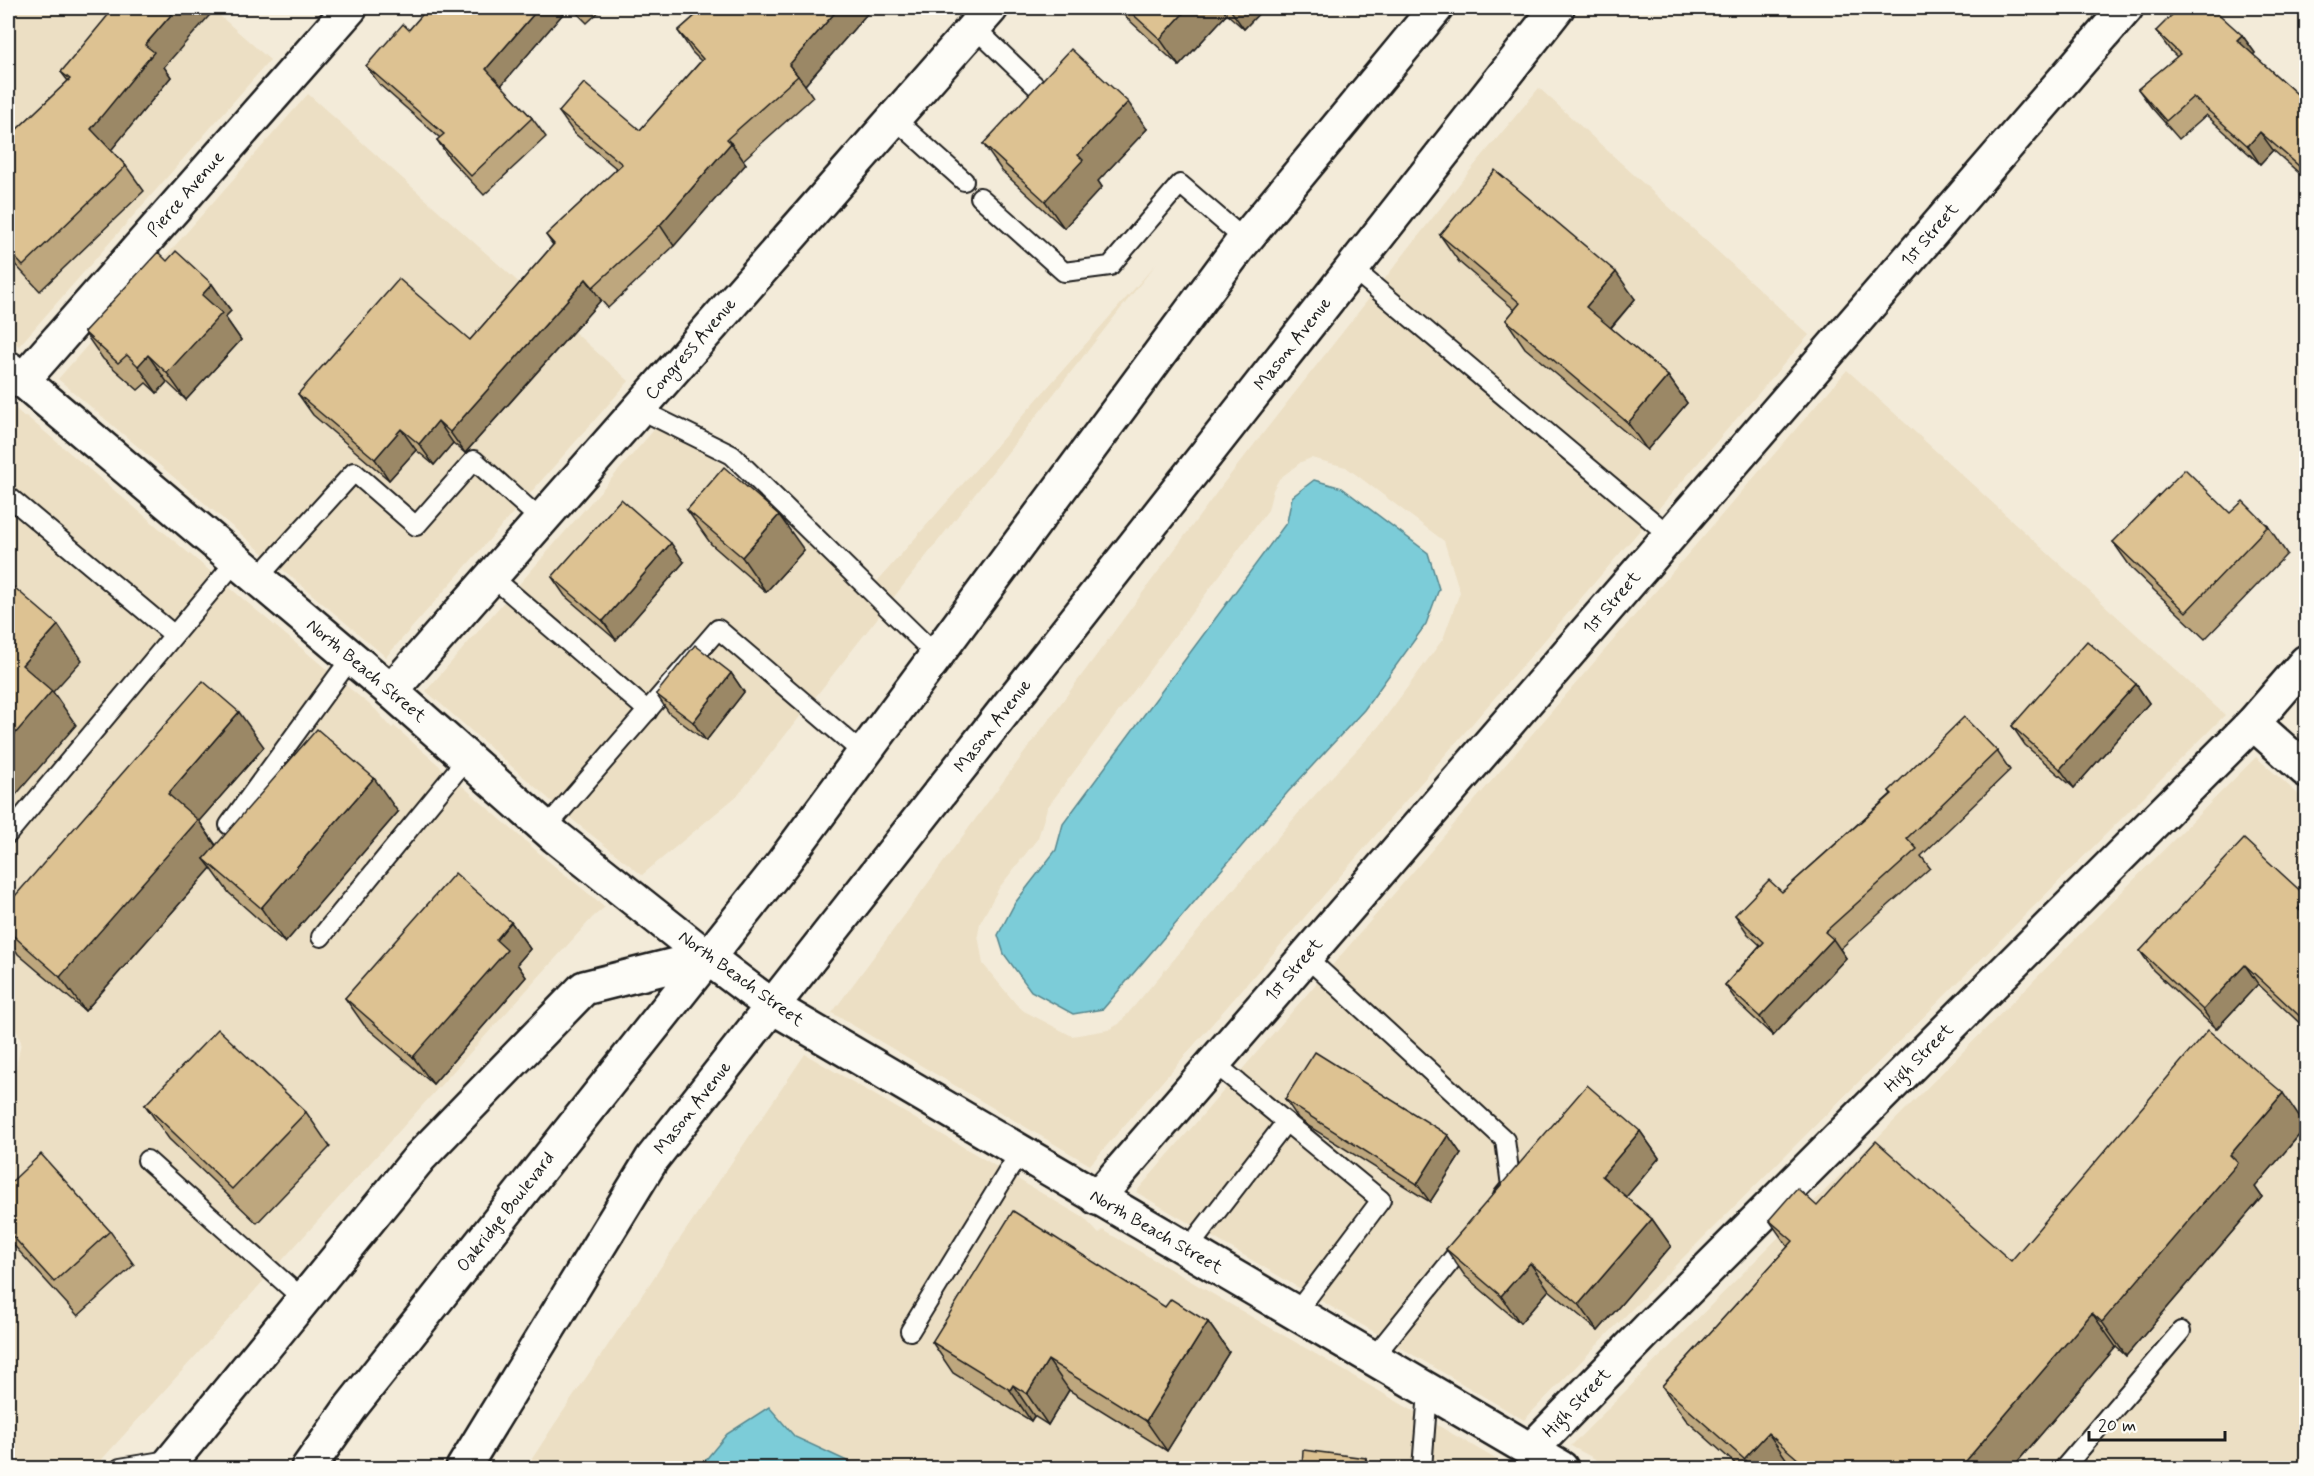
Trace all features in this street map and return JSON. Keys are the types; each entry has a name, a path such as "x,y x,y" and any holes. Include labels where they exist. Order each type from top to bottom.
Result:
{"street":[{"name":"Pierce Avenue","path":"12,373 350,8"},
{"path":"170,1464 420,1156 584,988 707,957 782,864 1245,240 1436,8"},
{"name":"Mason Avenue","path":"463,1468 652,1159 1557,8"},
{"name":"1st Street","path":"1097,1198 2126,8"},
{"name":"Congress Avenue","path":"391,691 983,17"},
{"name":"North Beach Street","path":"12,373 391,691 546,828 773,1007 1530,1452 1561,1468"},
{"name":"High Street","path":"1530,1452 1652,1325 2253,723 2307,662"},
{"path":"2253,723 2307,770"},
{"name":"Oakridge Boulevard","path":"308,1468 351,1407 707,957"}],"lane":[{"path":"983,17 1050,100"},
{"path":"894,118 964,181"},
{"path":"980,197 1064,272 1110,266 1180,184 1245,240"},
{"path":"1352,268 1670,536"},
{"path":"639,409 732,455 936,656"},
{"path":"8,834 174,634 354,472 416,526 474,460 541,520"},
{"path":"8,496 174,634"},
{"path":"491,576 648,711"},
{"path":"546,828 718,629 864,754"},
{"path":"229,825 351,658"},
{"path":"321,937 467,758"},
{"path":"1305,957 1505,1140 1511,1186 1489,1214"},
{"path":"1213,1062 1381,1200 1295,1314"},
{"path":"1187,1250 1286,1122"},
{"path":"910,1331 1020,1152"},
{"path":"147,1160 303,1299"},
{"path":"1372,1359 1474,1232"},
{"path":"2064,1468 2181,1331"},
{"path":"1422,1468 1428,1392"},
{"path":"120,1468 170,1464"}],"shaded area":[{"path":"8,8 211,8 270,60 19,346 8,337"},
{"path":"1539,88 1809,335 1090,1165 832,1013 1223,484 1468,173","holes":["1311,458 1346,467 1444,541 1460,592 1443,639 1379,726 1302,809 1119,1024 1108,1030 1072,1036 1024,1011 983,964 978,935 980,923 999,888 1038,838 1047,808 1268,510 1273,490 1279,479 1301,462"]},
{"path":"308,94 629,381 386,657 58,379"},
{"path":"1156,264 739,794 642,875 574,821 426,691 667,415 867,593"},
{"path":"1847,370 2225,715 1524,1420 1136,1192"},
{"path":"8,400 24,417 26,416 376,710 392,728 394,726 547,860 605,907 593,917 94,1468 8,1468 8,1112 21,1042 8,1009"},
{"path":"2256,757 2306,801 2306,1468 1612,1468 1571,1446"},
{"path":"805,1054 1084,1218 1099,1234 1103,1230 1511,1468 975,1468 966,1463 957,1468 862,1468 795,1437 769,1408 727,1434 699,1468 526,1468"}],"water":[{"path":"1314,480 1342,488 1428,553 1439,589 1426,624 1364,710 1287,793 1103,1009 1073,1014 1031,991 1004,954 998,935 1015,903 1056,850 1063,824 1287,522 1292,497"},
{"path":"769,1407 795,1437 862,1468 699,1468 727,1434"}],"building":[{"path":"114,8 177,8 145,45 154,52 91,129 126,166 23,266 8,250 8,128 13,133 70,79 61,72"},
{"path":"428,8 539,8 486,69 532,118 471,176 437,140 444,134 366,66 403,24 409,30"},
{"path":"704,8 839,8 789,65 798,76 727,139 731,143 660,225 593,287 586,279 450,432 438,421 419,444 401,429 375,459 298,394 399,279 470,340 554,244 546,235 622,164 559,112 584,83 640,130 703,59 678,31"},
{"path":"1126,8 1188,8 1160,39"},
{"path":"2179,8 2212,8 2242,35 2237,40 2307,103 2307,173 2260,132 2248,146 2193,97 2166,121 2138,89 2180,54 2156,31"},
{"path":"1071,49 1128,102 1078,155 1083,160 1045,201 983,144"},
{"path":"1495,170 1616,272 1586,307 1668,376 1628,423 1506,320 1520,303 1440,235"},
{"path":"176,251 212,284 202,295 222,313 167,373 148,355 138,366 127,355 118,363 84,332 158,252 167,261"},
{"path":"724,467 779,515 742,557 687,510"},
{"path":"2185,469 2230,513 2243,501 2268,526 2186,612 2113,542"},
{"path":"621,499 671,543 603,621 552,577"},
{"path":"8,582 58,625 22,665 52,691 8,742"},
{"path":"2087,641 2136,684 2060,769 2012,726"},
{"path":"695,645 731,673 693,722 656,694"},
{"path":"203,681 239,712 168,794 198,820 60,977 8,931 8,904"},
{"path":"1964,717 1997,751 1907,838 1917,849 1825,932 1833,939 1760,1017 1725,985 1764,942 1735,915 1769,880 1782,892 1892,794 1889,791"},
{"path":"317,729 374,778 261,908 204,859"},
{"path":"2244,839 2307,897 2298,909 2307,917 2307,1023 2245,965 2203,1010 2140,951"},
{"path":"455,873 511,922 496,940 507,950 413,1057 345,998"},
{"path":"218,1029 306,1112 232,1189 145,1105"},
{"path":"2208,1030 2283,1093 2230,1155 2238,1163 2102,1322 2092,1313 1960,1468 1808,1468 1768,1433 1744,1459 1662,1386 1793,1241 1769,1220 1797,1188 1817,1206 1876,1141 2011,1261"},
{"path":"1315,1052 1448,1135 1417,1184 1285,1099"},
{"path":"1587,1085 1640,1131 1602,1176 1652,1219 1579,1304 1530,1263 1501,1296 1446,1249"},
{"path":"41,1154 110,1231 54,1282 8,1231 8,1185"},
{"path":"1013,1211 1165,1307 1171,1299 1208,1322 1146,1421 1048,1360 1027,1394 1013,1385 1010,1390 932,1342"},
{"path":"1303,1450 1366,1458 1364,1468 1302,1468"}]}
